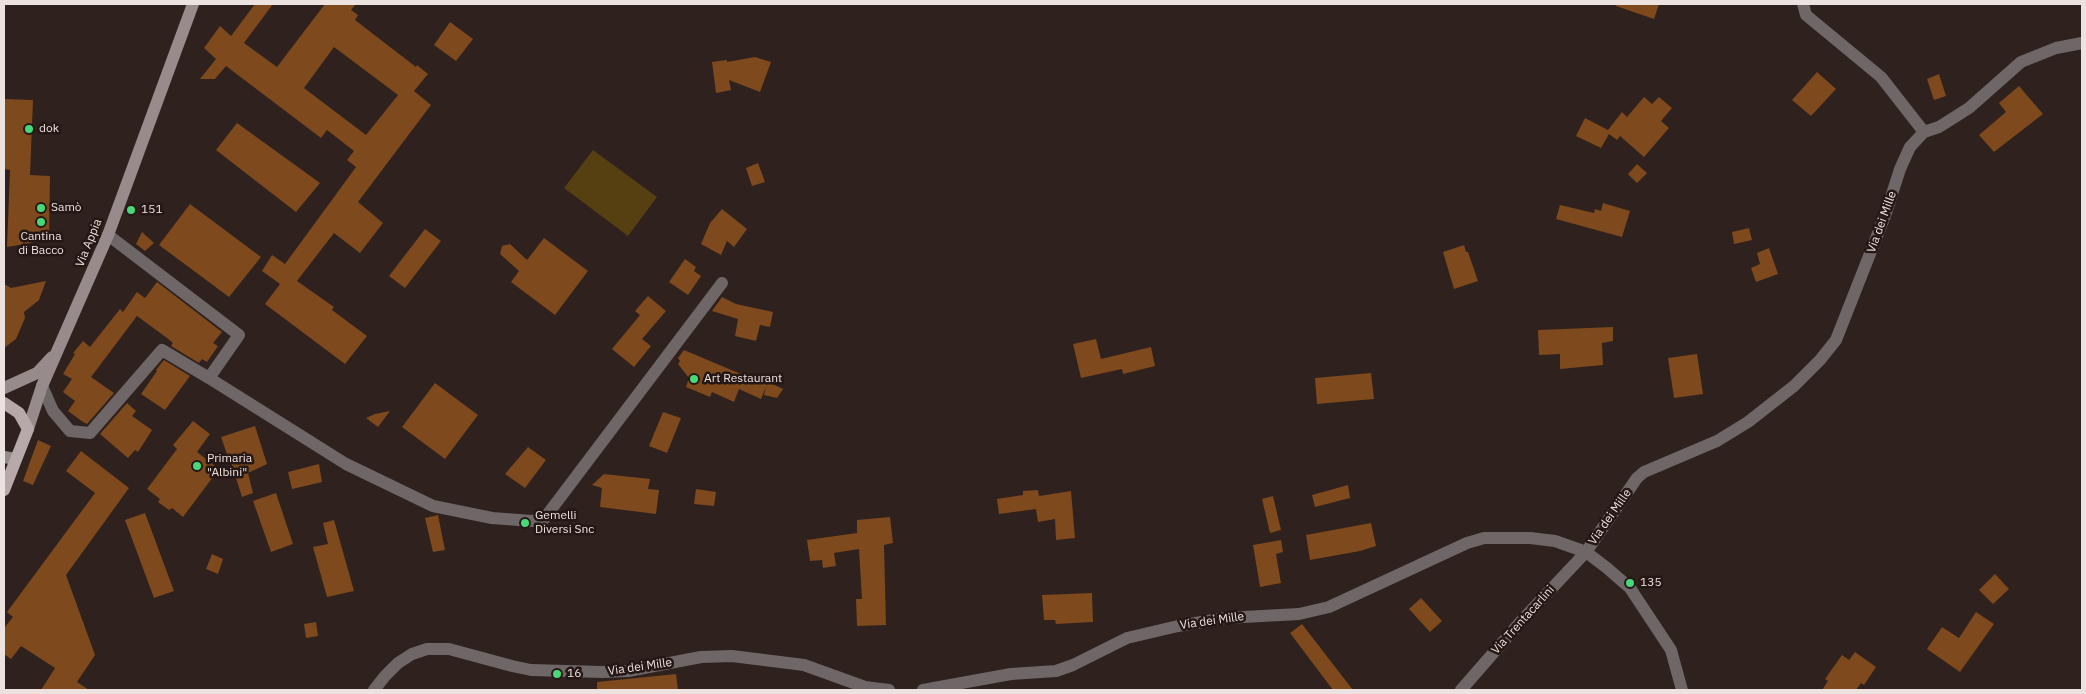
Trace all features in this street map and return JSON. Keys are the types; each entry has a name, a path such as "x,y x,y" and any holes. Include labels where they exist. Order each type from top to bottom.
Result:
{"main road":[{"name":"Via Appia","path":"4,490 10,458 28,429 42,386 108,235 193,4"},
{"path":"4,388 36,373 58,352"},
{"path":"4,403 19,413 28,429"}],"street":[{"path":"1803,4 1806,15 1881,77 1924,132"},
{"name":"Via dei Mille","path":"923,690 1011,674 1056,671 1074,665 1127,638 1178,626 1225,618 1299,614 1329,607 1461,546 1484,538 1546,540 1586,552 1637,478 1644,472 1718,441 1748,422 1794,386 1820,360 1836,340 1910,147 1924,132 1939,127 1969,108 2021,62 2056,48 2082,43"},
{"path":"108,235 239,335 209,378"},
{"path":"42,386 53,411 70,431 90,433 162,350 346,464 434,506 492,518 532,521 544,519 722,283"},
{"path":"1586,552 1630,588 1671,650 1682,690"},
{"name":"Via Trentacarlini","path":"1461,690 1523,619 1586,552"},
{"name":"Via dei Mille","path":"374,690 398,663 412,654 427,649 449,649 531,670 602,672 628,671 701,657 732,656 804,665 865,687 889,690"}],"shaded area":[{"path":"593,150 657,197 628,236 564,188"}],"building":[{"path":"255,4 273,4 244,43 277,67 325,4 356,4 351,10 358,15 355,20 416,67 417,65 428,74 414,91 431,105 358,202 383,223 360,253 334,233 297,281 334,307 332,310 367,336 345,364 265,304 280,284 262,271 272,255 285,264 356,167 347,160 354,151 327,130 321,138 226,66 215,79 200,79 216,59 204,48 220,26 231,36","holes":["334,47 398,95 366,135 304,88"]},
{"path":"1617,4 1659,4 1654,19 1616,6"},
{"path":"450,22 473,39 456,61 434,45"},
{"path":"755,57 771,62 760,92 729,80 731,90 716,93 712,62 727,60 727,62"},
{"path":"1817,72 1836,89 1811,116 1792,100"},
{"path":"1939,74 1946,96 1934,100 1927,79"},
{"path":"2019,86 2043,114 1994,152 1979,135 2006,112 1999,103"},
{"path":"1644,97 1652,104 1659,97 1672,108 1661,121 1669,128 1644,157 1620,136 1617,140 1609,134 1601,148 1576,136 1585,118 1608,130 1622,112 1627,117"},
{"path":"4,99 33,100 30,175 50,176 49,240 7,247 10,170 4,169"},
{"path":"237,123 320,183 296,212 216,150"},
{"path":"758,163 765,182 752,186 746,168"},
{"path":"1637,164 1647,173 1637,183 1628,174"},
{"path":"1603,203 1630,211 1622,237 1556,219 1560,205 1594,213 1595,209 1601,211"},
{"path":"190,204 261,257 229,297 159,245"},
{"path":"722,209 747,229 734,247 727,241 721,255 701,244 710,223"},
{"path":"1749,228 1752,240 1734,244 1732,232"},
{"path":"425,229 441,241 405,288 389,276"},
{"path":"142,232 154,243 145,251 136,244"},
{"path":"544,238 588,271 555,315 511,282 519,271 500,254 502,246 510,244 527,260"},
{"path":"1464,245 1478,281 1454,289 1443,252"},
{"path":"1769,248 1778,274 1756,282 1751,268 1760,264 1757,253"},
{"path":"685,259 696,267 694,271 701,276 688,295 669,282"},
{"path":"46,281 39,300 24,312 25,318 16,339 4,348 4,284 11,288"},
{"path":"157,282 222,332 213,343 218,346 207,362 202,359 199,363 171,346 173,343 137,316 91,377 114,393 87,424 83,422 68,411 75,401 63,392 72,379 63,374 75,354 73,353 83,341 90,347 120,309 123,312 137,292 145,298"},
{"path":"648,296 666,311 642,339 651,346 634,367 612,349 640,315 635,311"},
{"path":"722,297 736,304 773,312 770,327 760,325 756,341 735,336 738,319 712,311"},
{"path":"1613,327 1613,341 1602,343 1603,365 1560,369 1560,354 1539,355 1538,330"},
{"path":"1096,339 1101,359 1151,347 1155,366 1123,374 1122,369 1081,378 1073,344"},
{"path":"684,350 767,385 768,382 783,389 777,398 764,395 766,387 761,399 739,389 734,402 712,392 710,397 686,387 689,378 678,364 680,361 678,358"},
{"path":"1697,354 1703,394 1674,398 1668,358"},
{"path":"164,360 190,376 165,410 141,394"},
{"path":"1371,373 1374,399 1317,404 1315,378"},
{"path":"435,383 478,415 445,459 402,427"},
{"path":"127,403 136,411 132,416 152,430 138,452 135,450 128,458 100,434"},
{"path":"390,411 378,427 366,418 375,414"},
{"path":"663,412 681,418 667,453 649,446"},
{"path":"193,421 210,434 197,452 219,469 183,517 172,508 169,510 158,502 160,499 147,489 177,449 173,445"},
{"path":"255,426 267,464 248,473 253,493 242,497 221,437"},
{"path":"38,440 51,446 33,485 23,481"},
{"path":"528,447 546,460 525,488 505,474"},
{"path":"81,451 129,488 66,575 95,655 77,682 89,690 41,690 55,668 21,646 11,659 4,654 4,628 13,617 7,612 95,493 66,471"},
{"path":"319,464 322,482 292,489 288,472"},
{"path":"604,474 650,479 648,489 659,490 656,514 600,507 602,488 592,485"},
{"path":"1348,485 1350,498 1315,507 1312,495"},
{"path":"696,489 716,492 714,506 694,504"},
{"path":"1038,490 1039,496 1071,491 1075,538 1056,540 1055,519 1038,522 1036,509 999,514 997,499 1023,495 1023,491"},
{"path":"276,493 293,544 271,552 253,501"},
{"path":"1273,496 1281,530 1270,533 1262,499"},
{"path":"145,513 174,591 154,598 125,520"},
{"path":"438,515 445,550 433,552 425,518"},
{"path":"890,517 893,543 884,545 886,625 857,626 856,599 862,599 859,549 834,553 836,566 823,568 822,560 810,561 807,540 857,533 857,520"},
{"path":"334,520 354,591 327,597 313,547 328,544 323,523"},
{"path":"1371,523 1376,546 1360,551 1310,560 1306,535"},
{"path":"1281,540 1283,552 1276,554 1281,583 1260,587 1253,545"},
{"path":"212,554 223,559 218,574 206,569"},
{"path":"1995,574 2009,589 1993,604 1979,590"},
{"path":"1092,593 1093,622 1056,624 1055,620 1044,620 1042,595"},
{"path":"1421,598 1442,621 1430,632 1409,609"},
{"path":"1976,612 1994,624 1960,672 1927,649 1942,627 1959,638"},
{"path":"316,622 318,636 306,638 304,624"},
{"path":"1302,624 1353,690 1333,690 1290,633"},
{"path":"1855,652 1876,667 1864,685 1861,683 1856,690 1822,690 1828,681 1825,679 1842,655 1849,660"},
{"path":"676,674 678,690 597,690 597,682"}],"place":[{"name":"dok","path":"29,129"},
{"name":"Samò","path":"41,208"},
{"name":"151","path":"131,210"},
{"name":"Cantina di Bacco","path":"41,222"},
{"name":"Art Restaurant","path":"694,379"},
{"name":"Primaria \"Albini\"","path":"197,466"},
{"name":"Gemelli Diversi Snc","path":"525,523"},
{"name":"135","path":"1630,583"},
{"name":"16","path":"557,674"}]}
